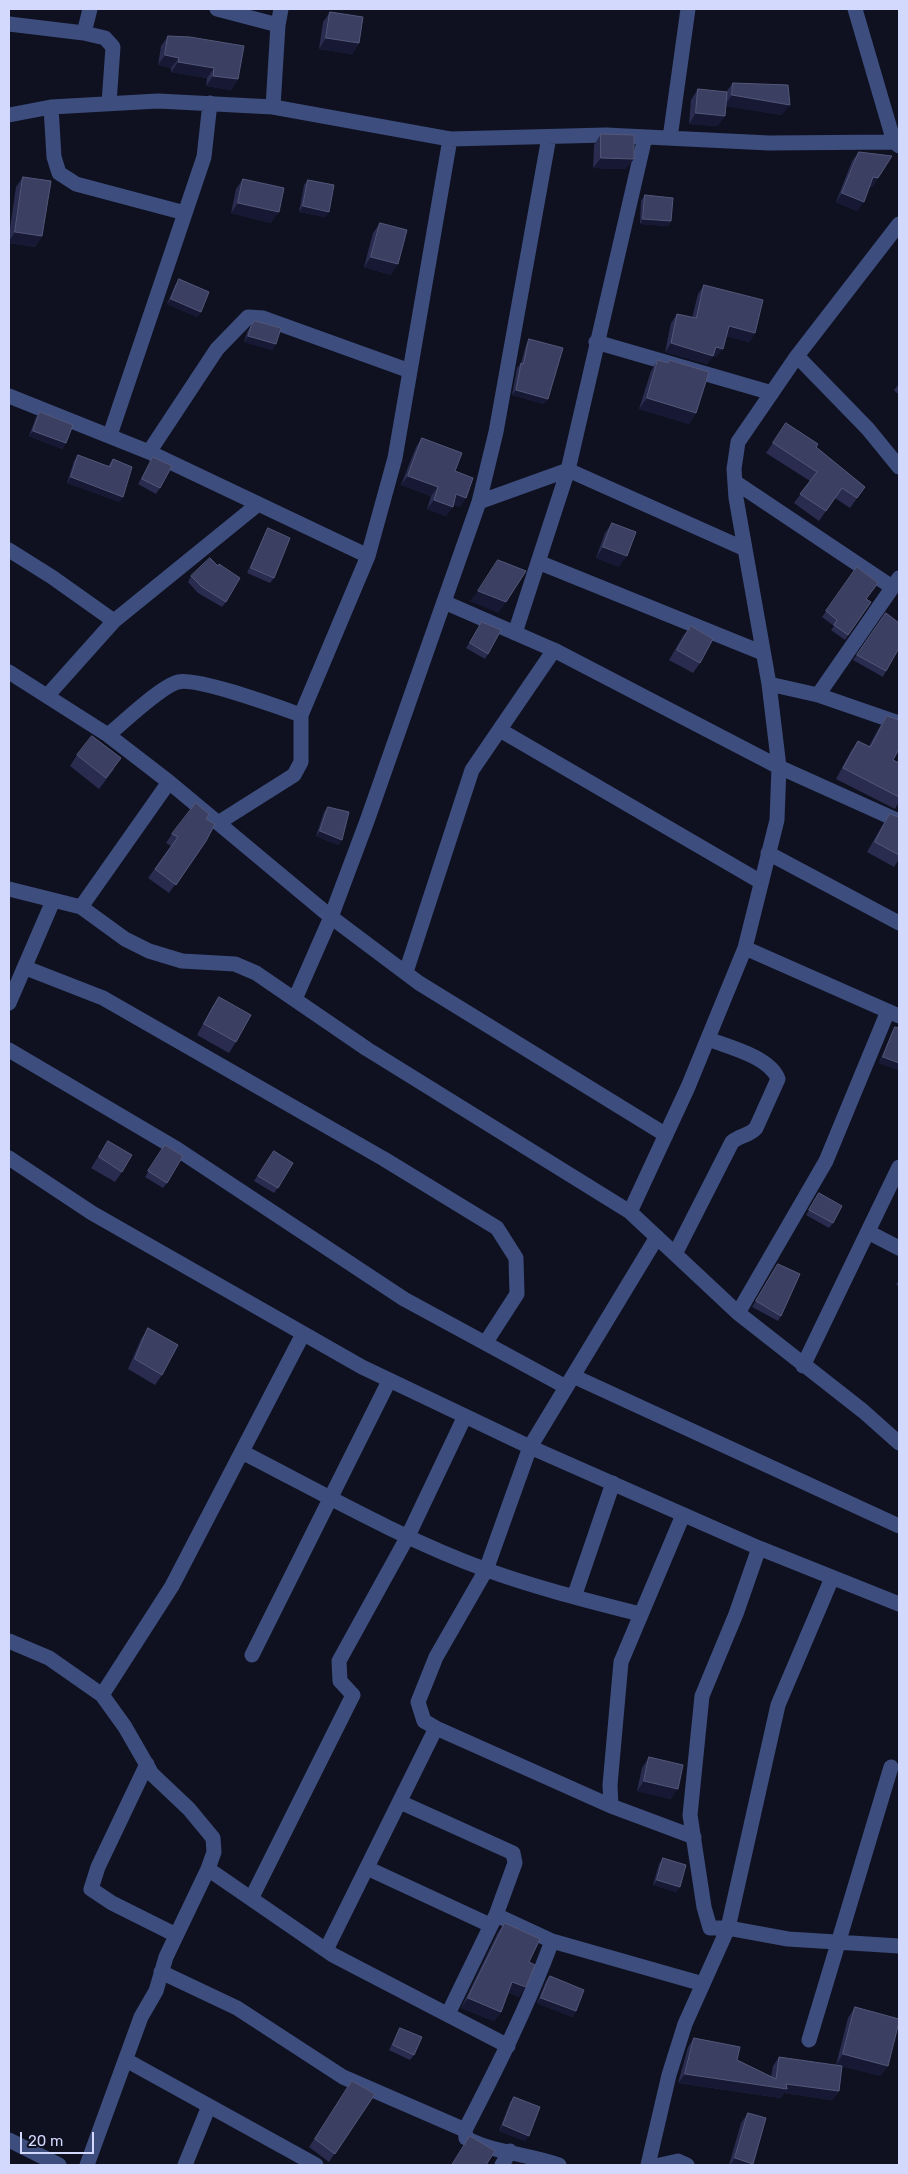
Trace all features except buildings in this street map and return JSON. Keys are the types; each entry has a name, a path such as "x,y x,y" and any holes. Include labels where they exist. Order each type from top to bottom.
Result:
{"street":[{"path":"84,33 90,9"},
{"path":"217,9 278,25"},
{"path":"273,107 278,25 281,9"},
{"path":"670,138 688,9"},
{"path":"9,115 51,106 158,101 273,107 450,139 606,135 769,142 897,144 855,9"},
{"path":"9,24 84,33 105,38 112,47 109,103"},
{"path":"110,435 204,157 210,103"},
{"path":"51,106 54,157 59,173 76,184 185,213"},
{"path":"295,999 331,917 478,502 496,432 550,137"},
{"path":"515,633 568,470 596,342 645,137"},
{"path":"218,823 294,775 301,762 301,715 368,556 395,458 450,139"},
{"path":"630,1212 708,1039 745,948 776,820 779,767 768,684 735,482 734,469 738,442 797,356 899,224"},
{"path":"149,452 217,349 248,317 263,318 410,371"},
{"path":"596,342 772,393"},
{"path":"797,356 868,429 899,467"},
{"path":"9,396 149,452 257,505 368,556"},
{"path":"478,502 568,470 745,549"},
{"path":"735,482 896,582 818,695"},
{"path":"48,696 114,621 257,505"},
{"path":"9,550 52,577 114,621"},
{"path":"538,562 763,653"},
{"path":"444,602 554,650 779,767 899,821"},
{"path":"406,972 472,770 554,650"},
{"path":"9,672 108,736 169,782 331,917 419,983 666,1135"},
{"path":"108,736 165,688 178,682 208,686 301,715"},
{"path":"768,684 818,695 899,723"},
{"path":"500,730 761,882"},
{"path":"81,907 169,782"},
{"path":"768,853 899,924"},
{"path":"9,889 81,907 125,939 149,951 182,961 235,964 256,973 367,1049 630,1212 738,1313 803,1366 863,1411 899,1443"},
{"path":"9,1003 26,968 38,932 52,901"},
{"path":"738,1313 826,1161 894,1013 745,948"},
{"path":"26,968 103,998 384,1158 497,1228 516,1258 517,1294 486,1342"},
{"path":"675,1254 732,1142 737,1138 751,1134 756,1128 778,1079 775,1071 766,1063 708,1039"},
{"path":"9,1050 177,1149 404,1299 486,1342 570,1381 899,1526"},
{"path":"9,1158 92,1214 303,1334 390,1380 530,1447 683,1515 759,1548 899,1604"},
{"path":"803,1366 899,1167"},
{"path":"868,1232 899,1248"},
{"path":"657,1238 530,1447 486,1570 436,1657 418,1702 424,1721 436,1728 611,1806 694,1838"},
{"path":"102,1695 172,1586 303,1334"},
{"path":"252,1655 390,1380"},
{"path":"252,1897 353,1695 340,1681 339,1661 408,1536 465,1416"},
{"path":"242,1452 408,1536 486,1570 574,1597 640,1614"},
{"path":"574,1597 613,1484"},
{"path":"611,1806 610,1785 622,1662 640,1614 683,1515"},
{"path":"759,1548 736,1614 702,1696 690,1815 704,1907 710,1928 728,1928 788,1939 899,1946"},
{"path":"648,2165 669,2075 685,2024 728,1928 778,1705 832,1578"},
{"path":"9,1641 48,1658 102,1695 125,1727 152,1774 189,1810 213,1838 214,1852 208,1869 176,1935 161,1972 156,1991 141,2017 87,2165"},
{"path":"326,1950 436,1728"},
{"path":"147,1764 98,1867 91,1889 112,1903 176,1935"},
{"path":"809,2040 891,1767"},
{"path":"400,1802 513,1853 515,1863 493,1920 448,2014"},
{"path":"367,1868 493,1920 552,1940 703,1984"},
{"path":"208,1869 252,1897 326,1950 508,2046"},
{"path":"552,1940 533,1993 465,2130 466,2138 476,2143 536,2157 559,2165"},
{"path":"161,1972 237,2008 343,2077 465,2130"},
{"path":"126,2060 316,2165"},
{"path":"185,2165 209,2106"},
{"path":"9,2140 59,2165"},
{"path":"502,2165 510,2151"},
{"path":"660,2165 678,2161 687,2165"}]}
